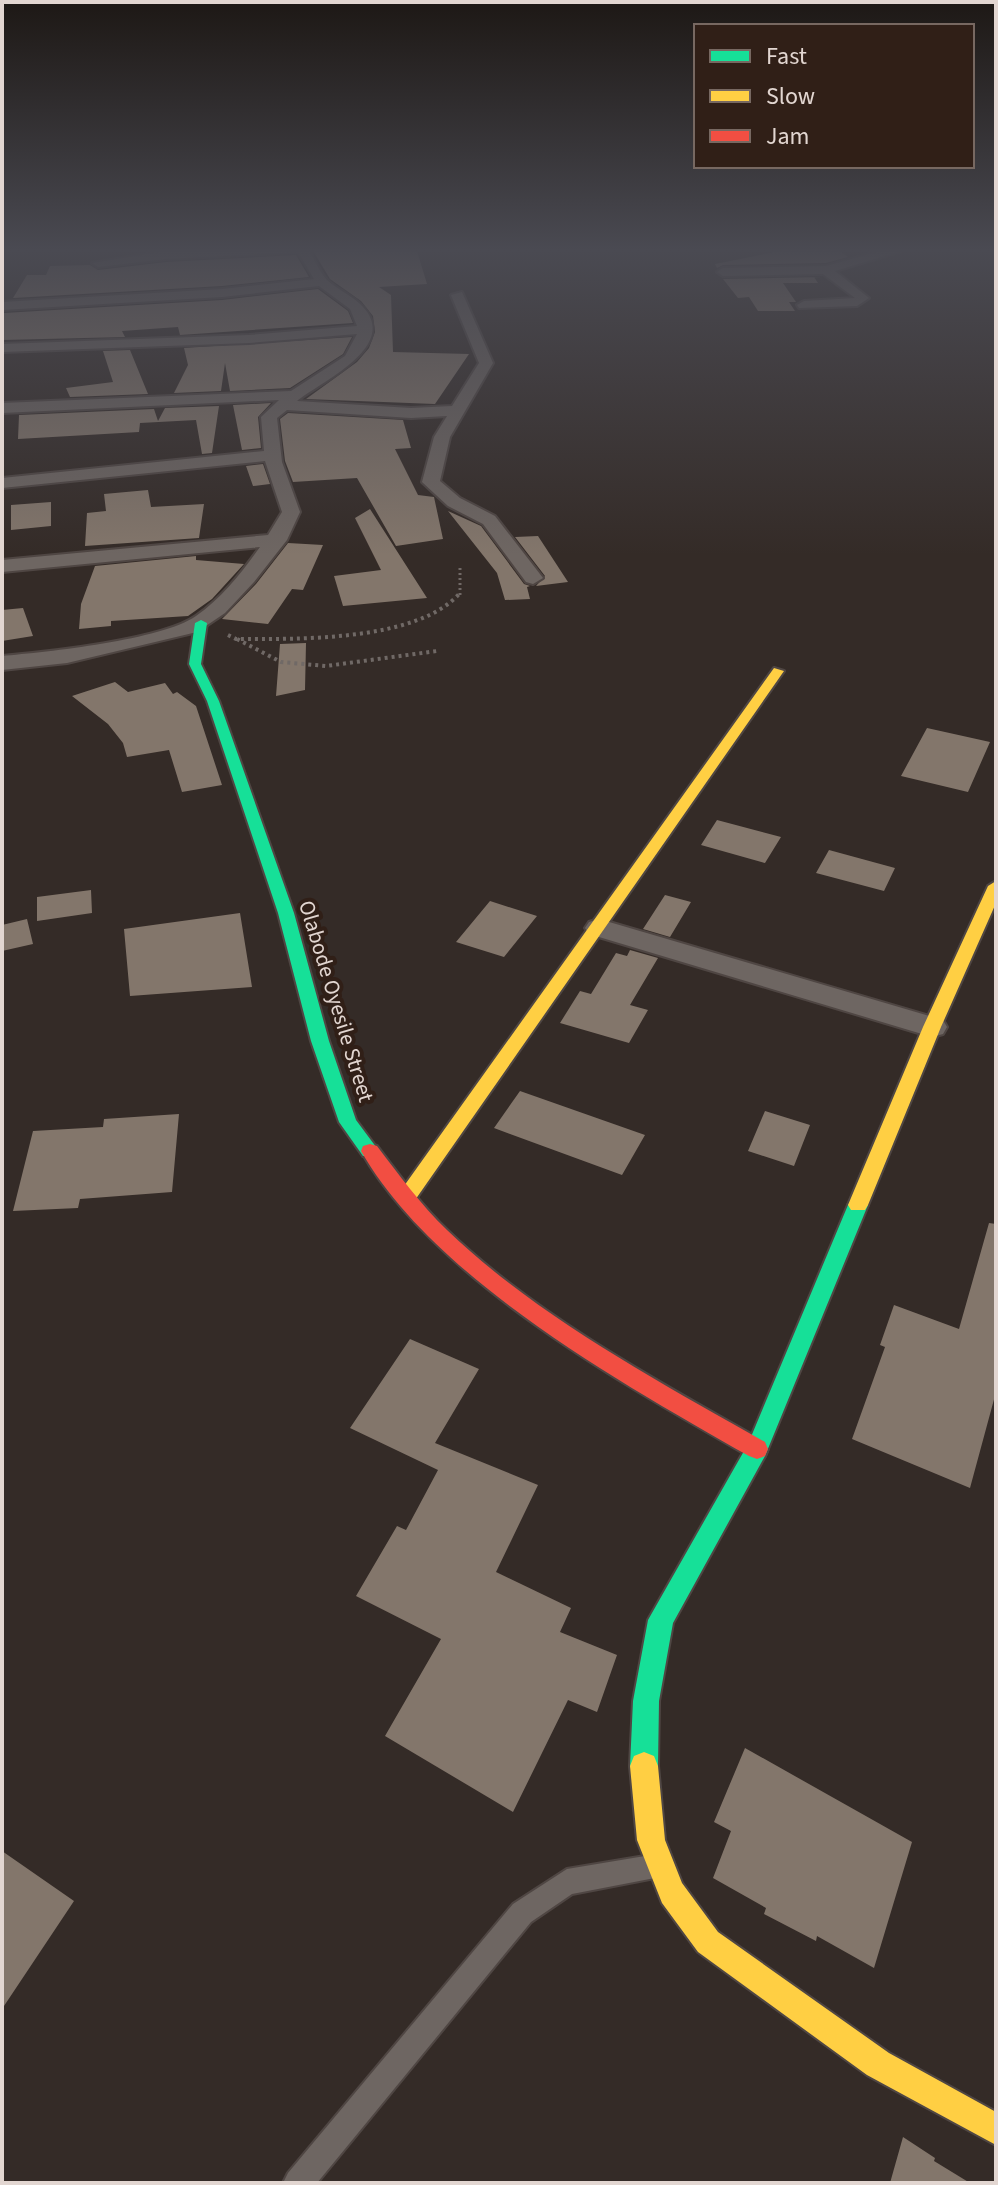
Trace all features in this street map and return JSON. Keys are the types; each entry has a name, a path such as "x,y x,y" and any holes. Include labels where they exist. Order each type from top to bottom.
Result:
{"street":[{"path":"2,663 67,657 207,616 251,573 278,540 291,512 272,455 269,417 350,359 356,351"},
{"path":"483,351 486,363 442,437 431,482 454,502 489,520 533,578"},
{"path":"2,408 289,400 411,413 455,411"},
{"path":"2,483 272,455"},
{"path":"2,566 278,540"},
{"name":"Olabode Oyesile Street","path":"207,616 192,663 198,681 213,701 264,848 320,1041 348,1122 406,1198 448,1243 554,1323 656,1392 757,1449"},
{"path":"406,1198 778,671"},
{"path":"996,886 932,1027 757,1449 661,1620 646,1701 644,1786 651,1840 672,1893 708,1942 878,2064 996,2129"},
{"path":"599,928 932,1027"}],"lane":[{"path":"298,2183 522,1913 567,1882 661,1866"}],"path":[{"path":"236,639 322,637 402,627 435,613 460,595 460,565"},
{"path":"207,616 215,628 281,662 326,666 437,651"}],"building":[{"path":"103,351 130,351 148,394 70,397 66,388 113,382"},
{"path":"185,351 345,351 290,388 230,391 225,363 221,391 174,393 188,365"},
{"path":"366,351 469,354 435,404 306,399 357,362"},
{"path":"271,403 258,417 261,448 242,450 233,405"},
{"path":"219,406 212,453 202,454 196,420 140,423 139,432 18,439 19,415 154,409 158,421 165,408"},
{"path":"288,413 403,420 411,448 395,449 418,495 434,497 443,539 396,546 357,478 293,482 285,461 280,419"},
{"path":"263,464 270,484 253,486 246,466"},
{"path":"148,490 151,507 204,504 199,538 85,546 87,513 106,511 104,494"},
{"path":"51,502 51,526 11,530 11,505"},
{"path":"370,509 427,598 343,606 334,576 381,570 355,518"},
{"path":"448,511 481,526 524,584 530,586 527,587 530,599 505,600 497,573"},
{"path":"538,536 568,582 536,586 545,576 515,537"},
{"path":"288,543 323,545 303,590 292,589 268,624 222,619 256,584"},
{"path":"196,556 196,560 244,564 212,599 188,616 111,621 111,626 79,629 81,604 95,566"},
{"path":"23,608 33,636 2,641 2,610"},
{"path":"306,643 305,690 276,696 280,644"},
{"path":"115,682 128,692 165,683 173,694 177,692 196,706 222,785 182,792 169,750 127,757 123,743 108,724 72,696"},
{"path":"927,728 990,742 968,792 901,776"},
{"path":"717,820 781,837 765,863 701,845"},
{"path":"829,850 895,868 884,891 816,873"},
{"path":"91,890 92,913 37,921 37,897"},
{"path":"665,895 691,902 670,937 643,929"},
{"path":"490,901 537,916 504,957 456,942"},
{"path":"240,913 252,987 130,996 124,929"},
{"path":"27,919 33,944 2,951 2,925"},
{"path":"630,950 658,958 630,1005 648,1010 629,1043 560,1023 580,991 591,994 616,953 627,956"},
{"path":"520,1091 645,1135 622,1175 494,1128"},
{"path":"765,1111 810,1125 794,1166 748,1151"},
{"path":"179,1114 172,1192 80,1199 78,1208 13,1211 33,1131 103,1127 104,1119"},
{"path":"989,1223 996,1224 996,1392 970,1488 852,1439 885,1347 880,1345 894,1305 959,1329"},
{"path":"410,1339 479,1369 435,1443 538,1485 496,1572 571,1608 560,1632 617,1655 597,1712 568,1700 513,1812 385,1736 441,1639 356,1596 397,1526 406,1530 438,1470 350,1428"},
{"path":"745,1748 912,1842 874,1968 817,1936 816,1941 764,1914 766,1908 713,1878 731,1831 714,1822"},
{"path":"2,1851 74,1901 2,2009"},
{"path":"903,2137 935,2158 934,2161 970,2183 890,2183"}],"traffic: fast":[{"path":"201,623 195,664 213,701 286,913 320,1041 348,1122 370,1151"},
{"path":"644,1766 646,1701 661,1620 757,1449 858,1205"}],"traffic: slow":[{"path":"406,1198 778,671"},
{"path":"858,1205 932,1027 996,886"},
{"path":"644,1766 651,1840 672,1893 708,1942 878,2064 996,2129"}],"traffic: jam":[{"path":"370,1151 428,1223 449,1244 521,1301 598,1354 757,1449"}]}
